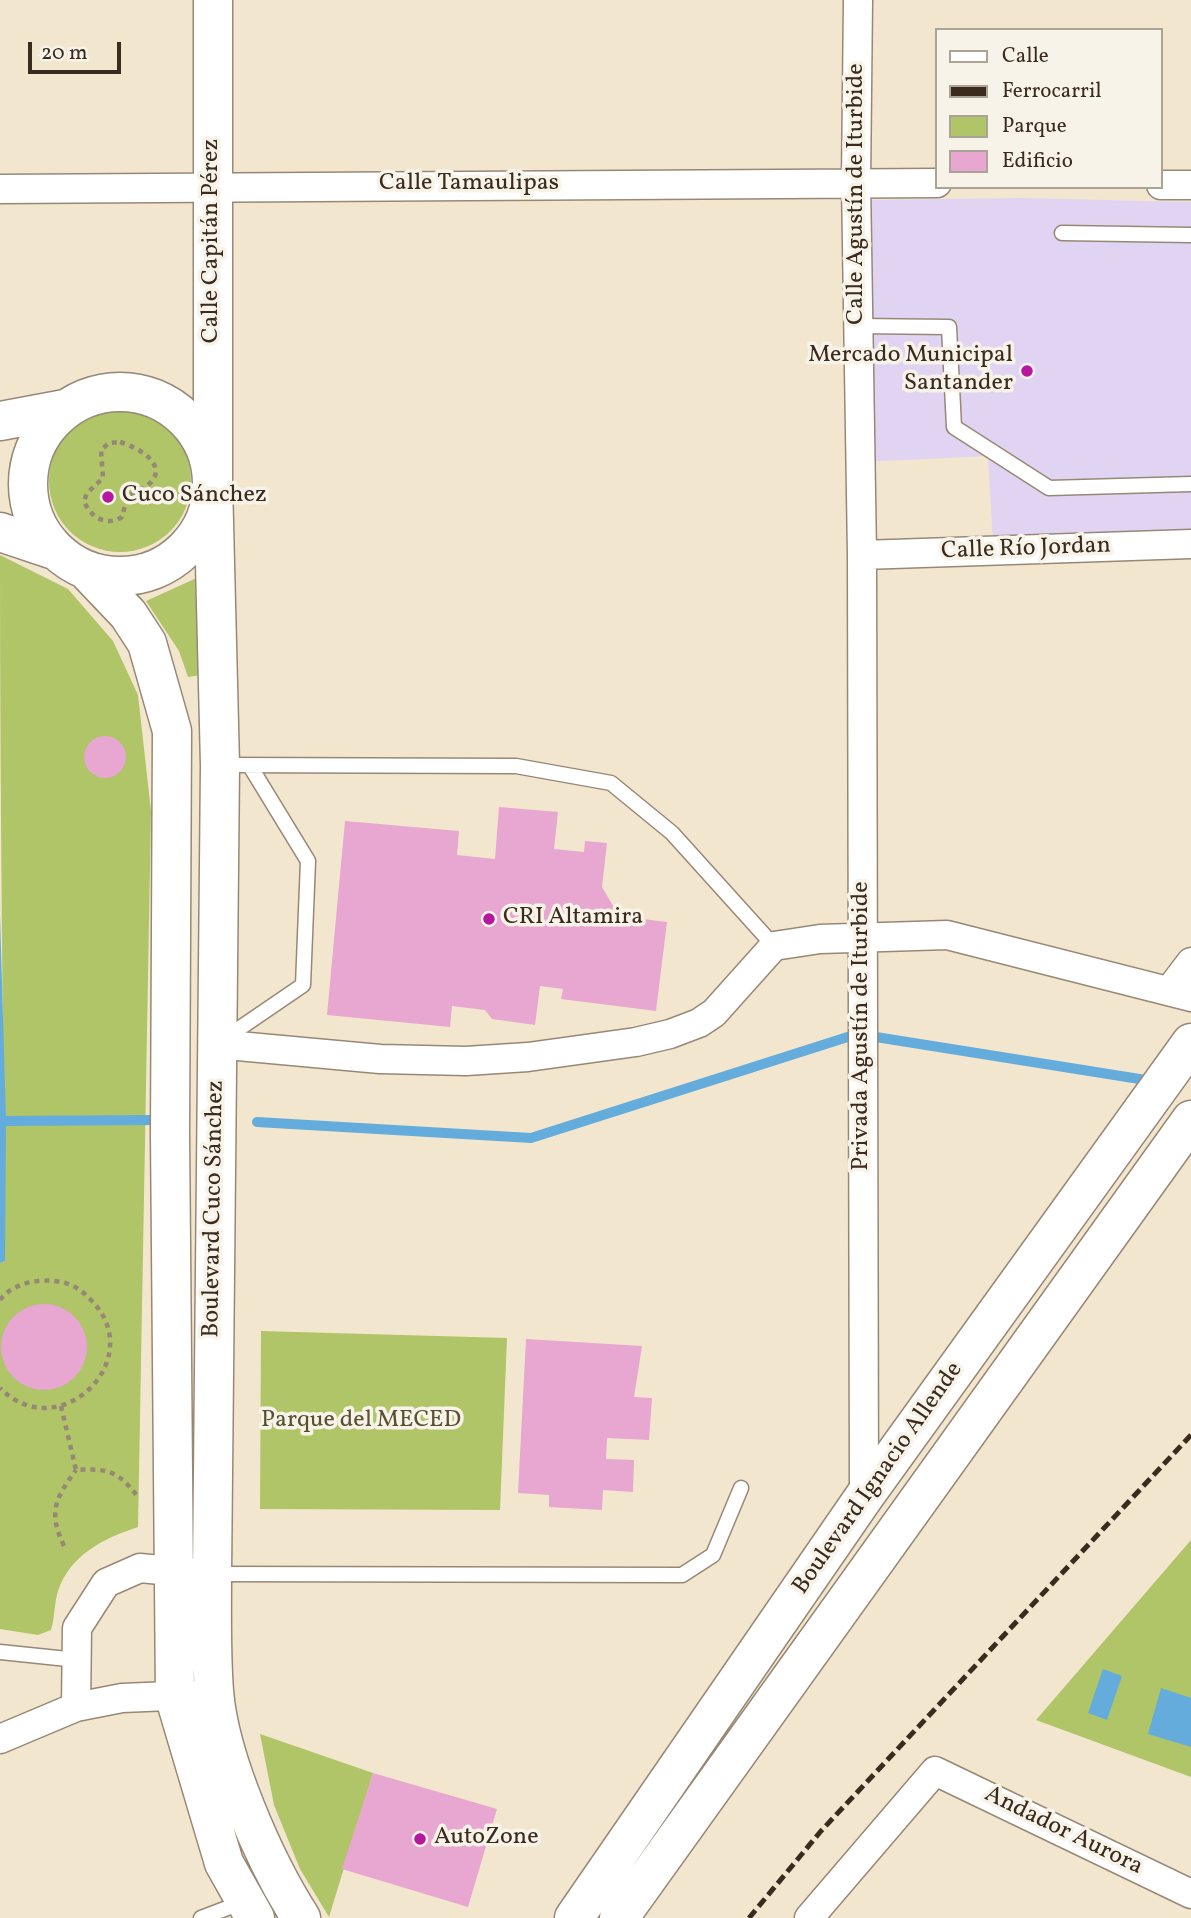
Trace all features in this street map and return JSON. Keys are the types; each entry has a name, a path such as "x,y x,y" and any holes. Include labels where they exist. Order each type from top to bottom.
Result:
{"street":[{"name":"Calle Capitán Pérez","path":"213,483 214,0"},
{"name":"Calle Agustín de Iturbide","path":"858,0 856,183 862,555"},
{"name":"Calle Tamaulipas","path":"0,189 936,183"},
{"path":"1163,185 1191,185"},
{"path":"0,421 65,409 91,396 119,391 148,395 165,404 195,429 208,454 213,483 210,509 200,532 174,560 139,576 113,577 88,572 54,550 0,532"},
{"path":"54,550 38,528 29,503 28,477 33,451 46,428 65,409"},
{"name":"Boulevard Cuco Sánchez","path":"213,483 235,765 216,1044 212,1573 214,1692 221,1731 244,1802 276,1879 301,1918"},
{"name":"Calle Río Jordan","path":"862,555 1191,544"},
{"name":"Privada Agustín de Iturbide","path":"862,555 864,1497"},
{"name":"Boulevard Cuco Sánchez","path":"88,572 128,614 147,643 172,731 172,1573 175,1698 209,1820 225,1863 250,1910"},
{"path":"216,1044 380,1059 466,1061 528,1057 636,1042 670,1034 699,1023 714,1013 774,946 820,939 947,935 1180,994 1191,962"},
{"name":"Boulevard Ignacio Allende","path":"574,1918 864,1497 1187,1050"},
{"name":"Boulevard Ignacio Allende","path":"619,1918 1189,1123"},
{"path":"76,1707 77,1628 106,1583 141,1567 172,1573 212,1573"},
{"path":"0,1739 76,1707 122,1698 175,1698 214,1692"},
{"name":"Andador Aurora","path":"809,1918 935,1771 1191,1894"}],"lane":[{"path":"1062,233 1191,235"},
{"path":"858,326 949,327 954,426 1049,488 1191,484"},
{"path":"235,765 516,766 611,783 672,833 774,946"},
{"path":"216,1044 303,985 308,861 235,765"},
{"path":"212,1573 682,1575 713,1555 741,1488"},
{"path":"0,1652 77,1660"},
{"path":"201,1918 250,1910"}],"path":[{"path":"120,442 138,448 152,458 156,468 154,480 146,489 128,495 122,517 114,522 97,517 88,512 84,501 87,493 103,478 101,450 109,443 120,442"},
{"path":"0,1300 21,1285 41,1280 63,1282 82,1291 97,1306 107,1324 110,1345 106,1366 96,1384 80,1398 61,1406 40,1408 19,1402 0,1388"},
{"path":"61,1406 76,1470 59,1494 53,1523 64,1546"},
{"path":"76,1470 102,1468 124,1478 142,1501"}],"shaded area":[{"name":"Mercado Municipal Santander","path":"1020,198 1191,202 1191,540 993,544 988,456 864,462 863,200"}],"green space":[{"path":"120,410 147,415 170,431 186,454 191,481 186,508 170,531 147,547 120,552 93,547 70,531 54,508 49,481 54,454 70,431 93,415"},
{"path":"0,555 68,589 113,641 138,695 151,811 138,1527 101,1543 71,1567 58,1591 51,1630 38,1635 0,1629 0,1263 5,1261"},
{"path":"201,576 201,675 188,677 179,651 146,601"},
{"name":"Parque del MECED","path":"261,1331 507,1338 500,1510 260,1509"},
{"path":"1191,1540 1191,1777 1036,1720"},
{"path":"260,1734 373,1773 329,1917 300,1869 274,1805"}],"water":[{"path":"0,914 6,1121 5,1261 0,1263"},
{"path":"1103,1669 1122,1676 1107,1720 1088,1713"},
{"path":"1161,1688 1191,1698 1191,1747 1148,1734"}],"building":[{"path":"105,736 120,742 126,757 120,772 105,778 90,772 84,757 90,742"},
{"name":"CRI Altamira","path":"499,807 558,812 554,849 584,852 585,841 607,843 602,887 619,916 667,922 656,1011 561,999 563,989 540,986 535,1025 492,1019 485,1010 452,1006 450,1027 327,1015 345,821 459,831 457,855 495,859"},
{"path":"44,1304 68,1311 80,1323 87,1347 80,1371 68,1383 44,1390 20,1383 8,1371 1,1347 8,1323 20,1311"},
{"path":"526,1339 642,1346 634,1397 652,1398 649,1440 607,1438 606,1459 634,1460 633,1492 603,1490 602,1510 549,1507 549,1495 518,1493"},
{"name":"AutoZone","path":"373,1773 497,1809 468,1907 342,1869"}],"waterway":[{"path":"257,1122 531,1138 857,1034 1152,1081"},
{"path":"6,1121 154,1120"}],"railway":[{"path":"749,1918 821,1831 1191,1435"}],"place":[{"name":"Mercado Municipal Santander","path":"1027,371"},
{"name":"Cuco Sánchez","path":"108,497"},
{"name":"CRI Altamira","path":"489,919"},
{"name":"AutoZone","path":"420,1839"}]}
